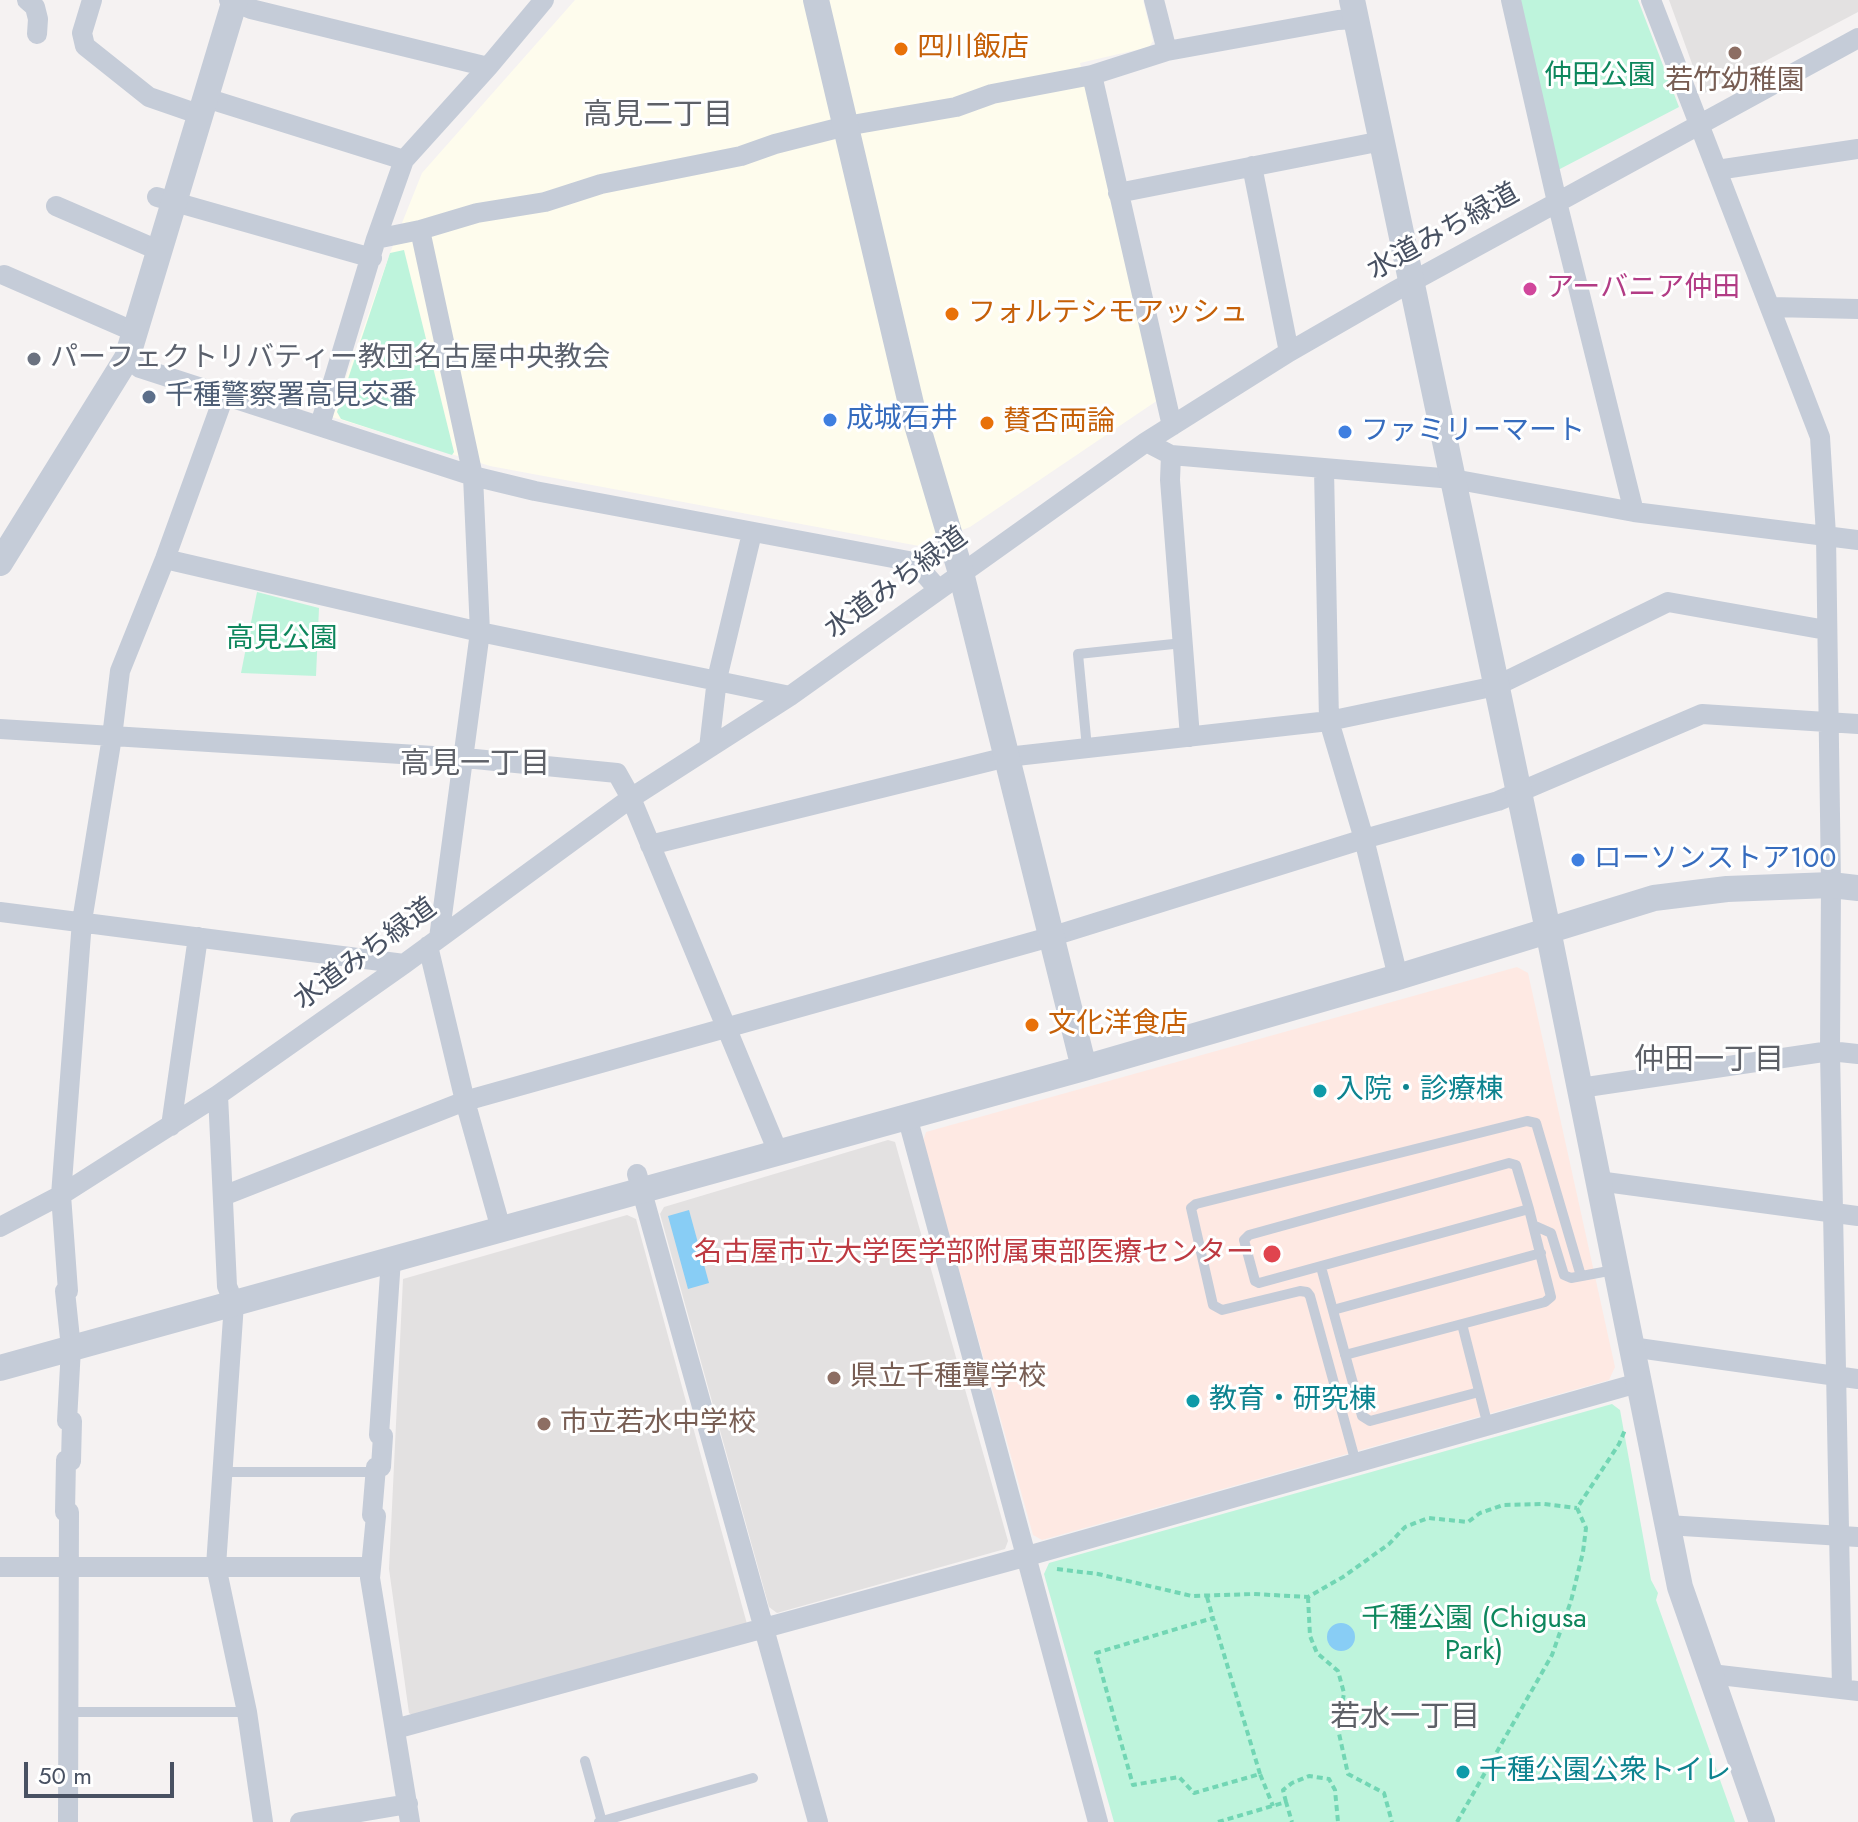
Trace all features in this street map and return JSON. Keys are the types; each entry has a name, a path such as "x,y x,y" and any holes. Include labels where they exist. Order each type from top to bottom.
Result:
{"street":[{"path":"27,0 35,7 37,34"},
{"path":"92,0 82,33 85,46 149,97 204,106 404,160"},
{"path":"320,425 404,160 544,0"},
{"path":"816,0 912,408 961,573 1084,1068"},
{"path":"1154,0 1167,51"},
{"path":"1511,0 1557,202 1634,512"},
{"path":"1651,0 1820,437 1826,535 1835,1376 1848,1536 1850,1690 1711,1674"},
{"path":"0,563 127,358 160,251 166,200 204,106 233,1 251,9 488,67"},
{"path":"166,200 374,248 477,213 545,202 601,184 741,156 846,126 956,107 992,94 1092,75 1167,51 1338,20 1355,10 1548,930 1680,1587 1762,1822"},
{"name":"水道みち緑道","path":"0,1227 61,1195 218,1095 631,798 790,696 1146,442 1289,352 1858,38"},
{"path":"1092,75 1172,426"},
{"path":"1118,193 1382,141"},
{"path":"1717,170 1858,149"},
{"path":"1252,166 1289,352"},
{"path":"56,206 160,251"},
{"path":"420,230 473,476 480,632 465,758 433,942 465,1101 501,1229"},
{"path":"4,275 135,332"},
{"path":"1771,307 1858,309"},
{"path":"127,358 140,368 473,476 535,491 914,562 938,589"},
{"path":"68,1822 69,1512 65,1512 66,1460 71,1461 72,1421 67,1421 71,1348 61,1195 82,921 120,671 165,559 224,396"},
{"path":"1146,442 1171,455 1453,479 1634,512 1858,540"},
{"path":"1171,455 1170,480 1190,737"},
{"path":"1324,469 1329,721 1364,839 1398,977"},
{"path":"709,748 717,679 752,533"},
{"path":"165,559 480,632 790,696"},
{"path":"650,845 1007,757 1329,721 1496,686 1668,602 1826,630"},
{"path":"223,1196 465,1101 1050,937 1519,793 1702,714 1858,724"},
{"path":"0,729 465,758 617,773 631,798 778,1152"},
{"path":"0,1368 501,1229 640,1182 778,1152 1084,1068 1398,977 1654,898 1727,889 1831,885 1858,888"},
{"path":"0,912 404,964"},
{"path":"171,1126 198,937"},
{"path":"1580,1088 1830,1051 1858,1054"},
{"path":"218,1095 227,1286 234,1303 216,1566 247,1712 263,1822"},
{"path":"907,1116 1098,1822"},
{"path":"1598,1181 1858,1216"},
{"path":"640,1182 818,1822"},
{"path":"300,1822 409,1813 370,1578 376,1516 372,1515 375,1472 376,1467 381,1467 383,1436 379,1435 391,1259"},
{"path":"1631,1347 1858,1379"},
{"path":"395,1729 1024,1557 1638,1383"},
{"path":"1667,1525 1848,1536"},
{"path":"0,1567 371,1567"}],"lane":[{"path":"1087,748 1078,654 1183,643"},
{"path":"1356,1463 1310,1296 1300,1291 1222,1310 1213,1305 1191,1208 1196,1204 1527,1121 1536,1123 1581,1276"},
{"path":"1345,1355 1545,1302 1551,1297 1541,1253 1529,1209 1516,1165 1509,1163 1249,1235 1244,1240 1255,1281 1259,1283 1529,1209"},
{"path":"1533,1225 1551,1233 1564,1275 1571,1278 1616,1269"},
{"path":"1333,1310 1541,1253"},
{"path":"1321,1267 1362,1416 1370,1421 1479,1392"},
{"path":"1462,1324 1488,1426"},
{"path":"221,1472 375,1472"},
{"path":"70,1712 247,1712"},
{"path":"585,1761 601,1822 753,1778"}],"path":[{"path":"1577,1508 1619,1444 1629,1419"},
{"path":"1024,1557 1038,1565 1207,1597 1254,1594 1308,1597 1343,1577 1389,1544 1405,1527 1428,1518 1468,1522 1480,1513 1503,1505 1544,1504 1577,1508"},
{"path":"1457,1822 1552,1655 1571,1601 1583,1552 1586,1528 1577,1508"},
{"path":"1207,1597 1260,1774 1273,1806"},
{"path":"1308,1597 1310,1636 1317,1653 1338,1671 1344,1693 1338,1729 1348,1774 1384,1793 1392,1822"},
{"path":"1213,1618 1096,1653 1133,1785 1179,1777 1194,1793 1260,1774"},
{"path":"1292,1822 1283,1790 1309,1776 1329,1779 1335,1790 1338,1822"},
{"path":"1218,1822 1286,1802"}],"shaded area":[{"path":"575,0 1143,0 1153,41 1149,47 1080,63 1158,400 970,527 919,546 490,466 332,417 422,173"},
{"name":"若竹幼稚園","path":"1669,0 1858,0 1858,12 1703,94"},
{"name":"名古屋市立大学医学部附属東部医療センター","path":"1517,967 1528,973 1615,1367 1609,1380 1042,1540 1033,1535 923,1141 926,1132"},
{"name":"県立千種聾学校","path":"888,1140 895,1142 1008,1541 1005,1549 777,1613 769,1607 660,1214 664,1207"},
{"name":"市立若水中学校","path":"627,1215 636,1219 747,1624 417,1719 409,1713 389,1569 403,1279"}],"green space":[{"name":"仲田公園","path":"1516,0 1638,0 1679,107 1558,170"},
{"path":"404,250 454,452 452,455 341,419 337,412 390,253"},
{"name":"高見公園","path":"257,592 319,608 316,676 241,673"},
{"name":"千種公園 (Chigusa Park)","path":"1612,1404 1620,1410 1651,1580 1658,1593 1656,1600 1735,1822 1114,1822 1044,1574 1049,1563"}],"water":[{"path":"689,1210 709,1283 688,1289 668,1216"},
{"path":"1341,1623 1351,1627 1355,1637 1351,1647 1341,1651 1331,1647 1327,1637 1331,1627"}],"place":[{"name":"四川飯店","path":"901,49"},
{"name":"若竹幼稚園","path":"1735,53"},
{"name":"アーバニア仲田","path":"1530,289"},
{"name":"フォルテシモアッシュ","path":"952,314"},
{"name":"パーフェクトリバティー教団名古屋中央教会","path":"34,359"},
{"name":"千種警察署高見交番","path":"149,397"},
{"name":"成城石井","path":"830,420"},
{"name":"賛否両論","path":"987,423"},
{"name":"ファミリーマート","path":"1345,432"},
{"name":"ローソンストア100","path":"1578,860"},
{"name":"文化洋食店","path":"1032,1025"},
{"name":"入院・診療棟","path":"1320,1091"},
{"name":"名古屋市立大学医学部附属東部医療センター","path":"1272,1254"},
{"name":"県立千種聾学校","path":"834,1378"},
{"name":"教育・研究棟","path":"1193,1401"},
{"name":"市立若水中学校","path":"544,1424"},
{"name":"千種公園公衆トイレ","path":"1463,1772"}],"district":[{"name":"高見二丁目","path":"658,117"},
{"name":"高見一丁目","path":"475,766"},
{"name":"仲田一丁目","path":"1709,1062"},
{"name":"若水一丁目","path":"1405,1719"}]}
